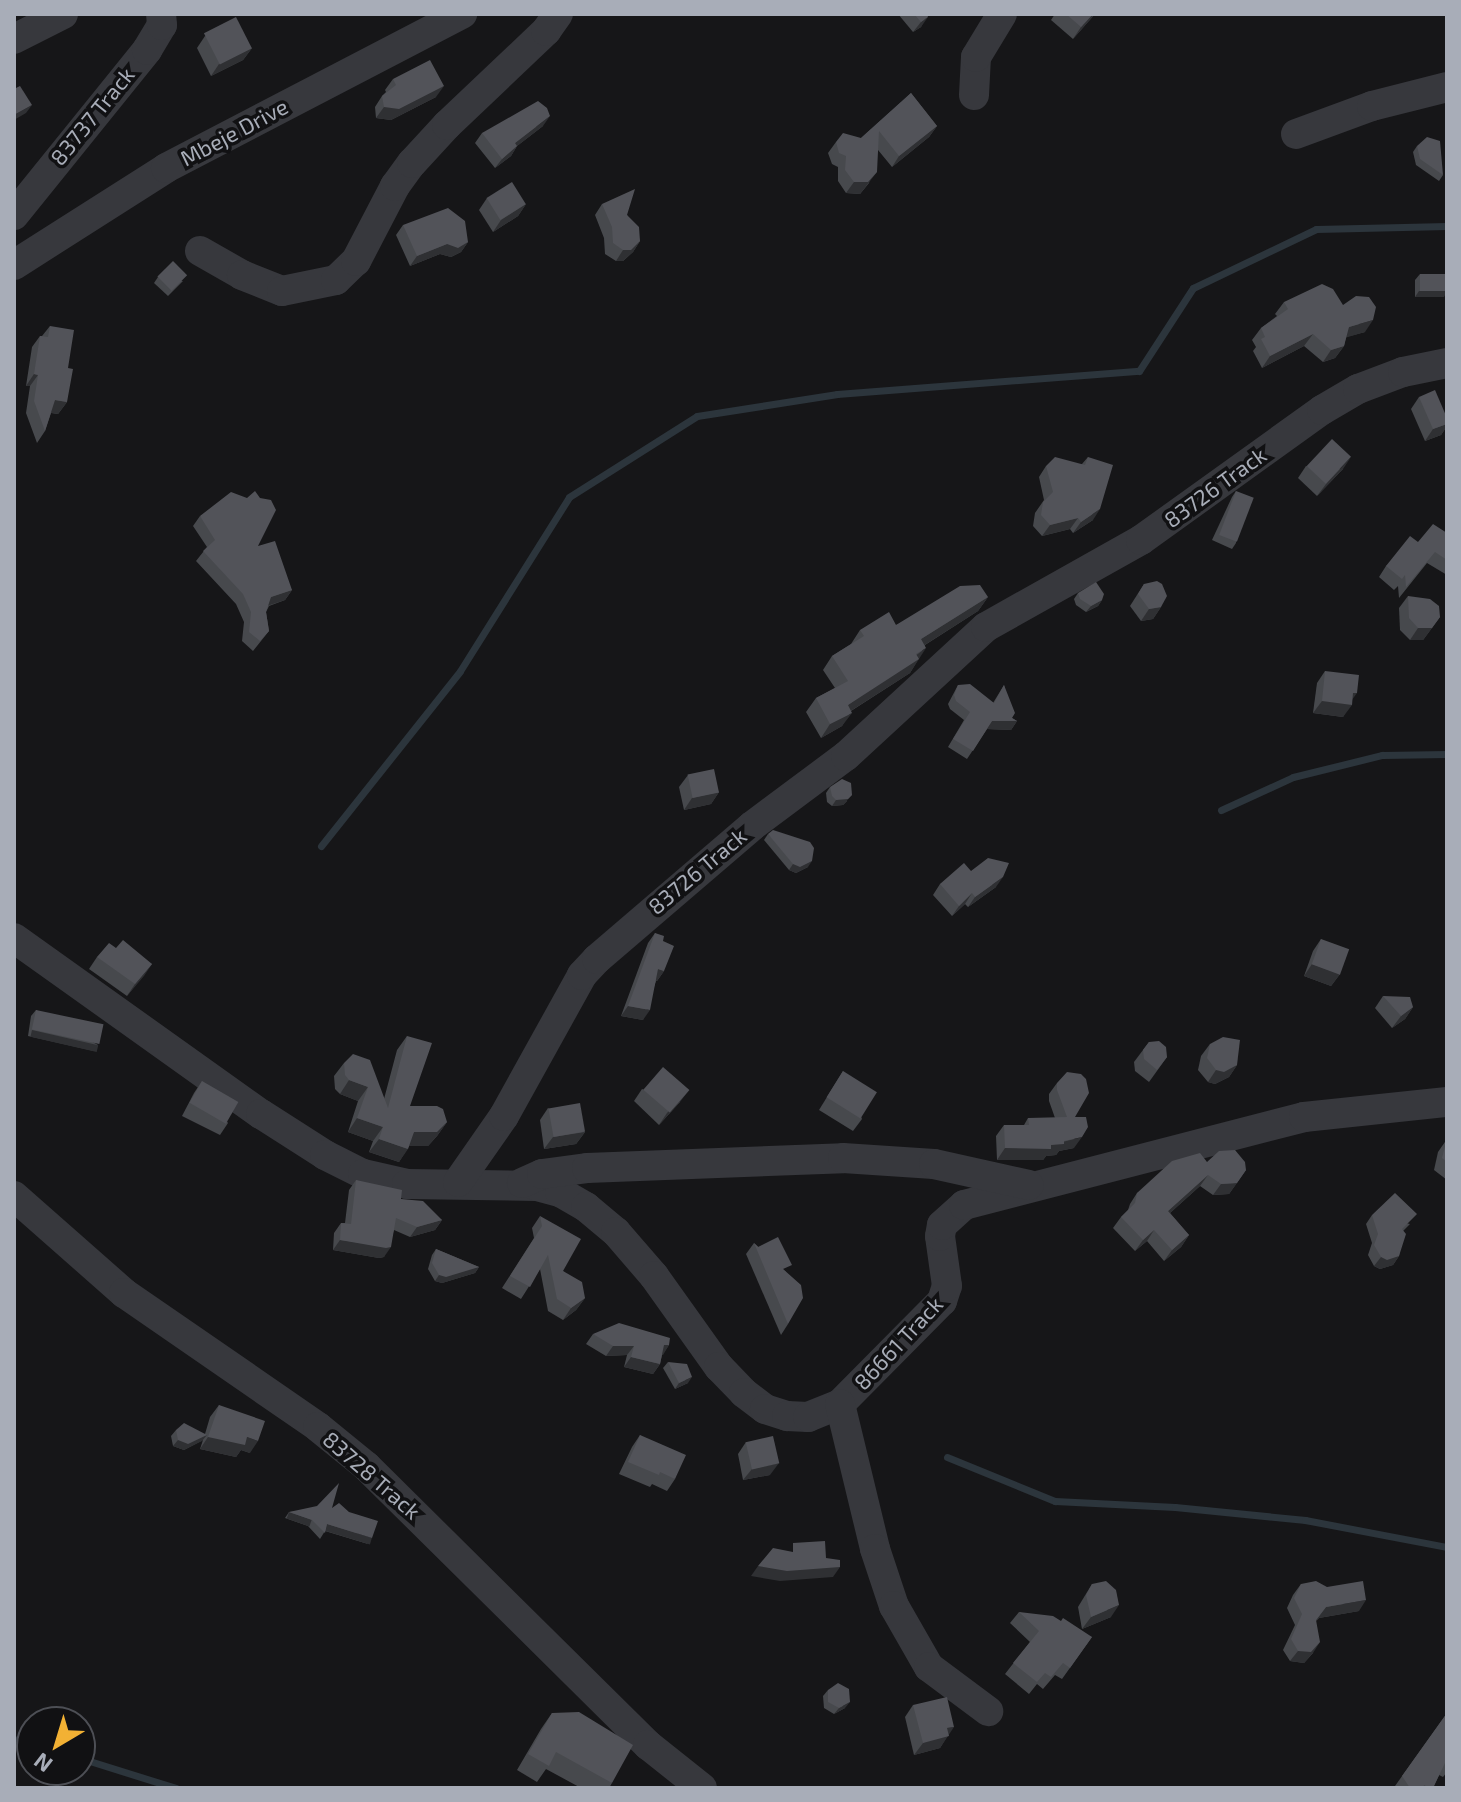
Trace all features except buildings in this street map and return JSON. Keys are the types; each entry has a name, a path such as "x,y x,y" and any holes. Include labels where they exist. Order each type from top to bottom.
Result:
{"street":[{"path":"14,39 63,14"},
{"name":"83737 Track","path":"14,215 152,43 162,25 161,14"},
{"name":"Mbeje Drive","path":"14,265 166,168 462,14"},
{"path":"200,251 242,275 282,291 336,280 356,261 395,186 412,163 447,125 546,31 558,14"},
{"path":"974,95 976,57 1002,14"},
{"path":"1296,134 1372,106 1447,87"},
{"name":"83726 Track","path":"458,1182 504,1116 582,975 597,959 752,826 846,756 986,627 1141,540 1322,410 1358,389 1403,372 1447,363"},
{"path":"14,938 191,1066 325,1155 363,1174 407,1184 458,1182"},
{"name":"86661 Track","path":"458,1182 517,1185 560,1192 586,1207 616,1232 687,1318 719,1367 744,1393 765,1409 787,1416 808,1417 840,1404 942,1301 947,1286 940,1236 950,1214 964,1205 1304,1117 1447,1102"},
{"path":"517,1185 542,1174 587,1168 843,1158 934,1164 1031,1186"},
{"name":"83728 Track","path":"14,1196 124,1293 318,1427 366,1466 648,1745 702,1788"},
{"path":"840,1404 862,1504 894,1606 929,1667 988,1711"}],"waterway":[{"path":"321,846 460,671 569,497 697,416 837,394 1139,371 1193,288 1316,229 1447,226"},
{"path":"1221,810 1293,777 1382,755 1447,754"},
{"path":"947,1457 1055,1501 1175,1507 1305,1520 1447,1547"},
{"path":"96,1763 176,1788"}]}
